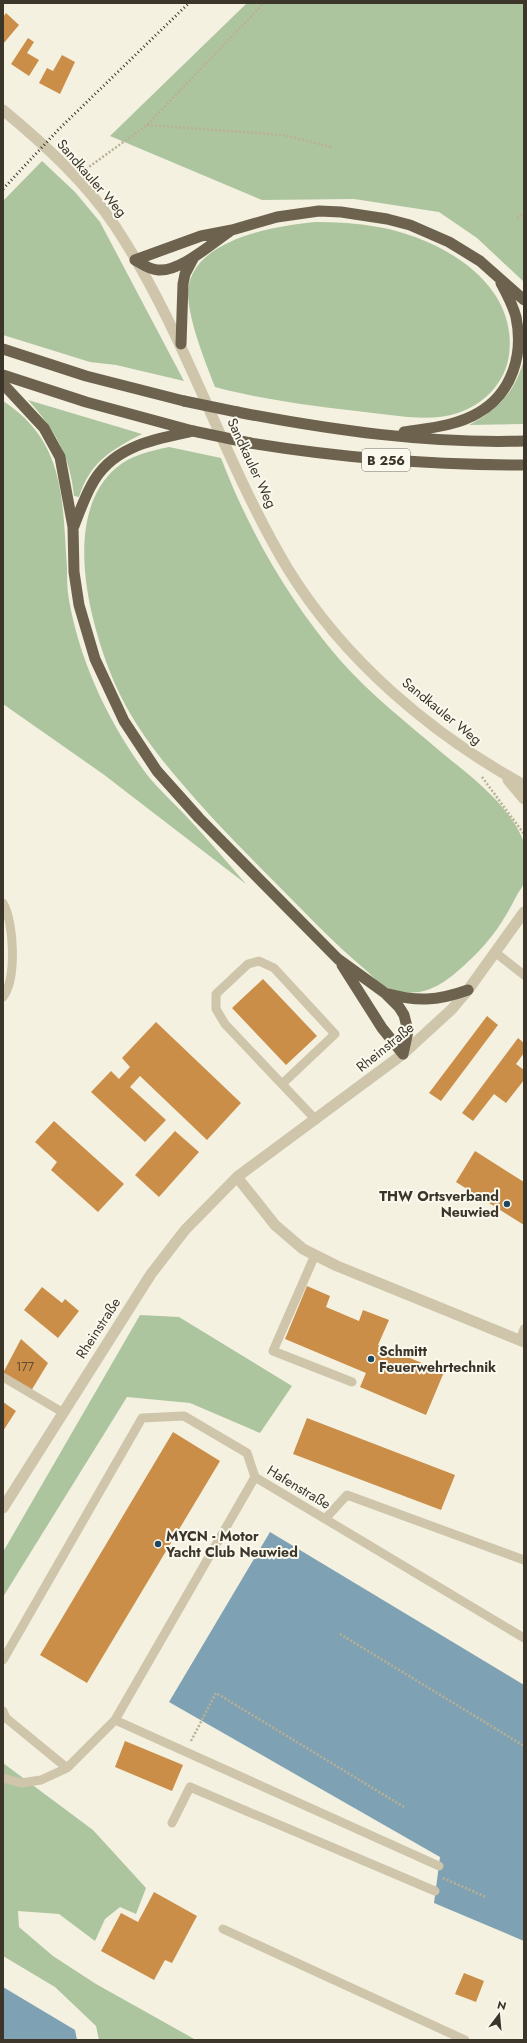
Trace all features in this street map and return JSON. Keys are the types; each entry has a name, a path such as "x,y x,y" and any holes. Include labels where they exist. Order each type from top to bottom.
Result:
{"highway":[{"path":"135,260 201,236 232,230 277,217 299,213 341,212 364,214 410,225 449,242 480,261 524,300"},
{"path":"135,260 158,270 173,268 194,256 232,230"},
{"path":"181,344 183,284 185,274 194,256"},
{"path":"387,435 463,420 479,413 494,402 505,389 517,362 518,328 511,301 499,279"},
{"name":"B 256","path":"3,348 86,376 184,401 237,412 318,426 387,435 468,441 524,441"},
{"name":"B 256","path":"3,375 93,404 193,431 250,443 371,459 460,465 524,465"},
{"path":"3,384 32,414 53,442 60,457 65,474 74,527 74,572 82,618 95,660 124,721 157,772 173,790 338,959 385,993 399,1007 408,1031 403,1054"},
{"path":"74,527 91,486 100,471 112,459 127,449 142,443 193,431"},
{"path":"338,959 382,1028 403,1054"},
{"path":"385,993 406,998 427,1000 448,997 468,990"}],"street":[{"name":"Sandkauler Weg","path":"3,110 50,152 75,178 115,226 181,344 265,527 289,569 312,604 341,640 414,710 449,739 498,771 524,785"},
{"path":"498,771 524,799"},
{"name":"Rheinstraße","path":"3,1508 62,1412 151,1274 185,1230 237,1177 316,1120 403,1054 446,1014 468,990 524,912"},
{"path":"237,1177 275,1225 303,1248 315,1255 337,1266 522,1341"}],"lane":[{"path":"3,903 8,912 14,962 3,997"},
{"path":"496,952 524,975"},
{"path":"282,1084 335,1034 274,968 259,961 248,964 216,994 216,1009 226,1024 282,1084 316,1120"},
{"path":"315,1255 273,1351 352,1382"},
{"path":"522,1341 524,1329"},
{"path":"3,1377 62,1412"},
{"path":"3,1660 142,1418 184,1416 247,1453 255,1478"},
{"name":"Hafenstraße","path":"67,1768 115,1720 255,1478 524,1638"},
{"path":"325,1520 347,1495 524,1560"},
{"path":"3,1711 6,1718 67,1768 41,1780 21,1783 3,1778"},
{"path":"115,1720 439,1866"},
{"path":"172,1823 190,1787 435,1891"},
{"path":"223,1929 465,2040"}],"path":[{"path":"75,178 147,125 264,3"},
{"path":"147,125 283,135 331,147"},
{"path":"517,218 524,213"},
{"path":"477,772 496,794 524,834"},
{"path":"340,1634 524,1746"},
{"path":"185,1751 216,1693 404,1807"}],"green space":[{"path":"247,3 524,3 524,282 477,238 439,212 354,199 262,200 110,136"},
{"path":"42,161 75,192 100,222 184,381 116,365 90,362 3,335 3,201"},
{"path":"315,222 378,227 403,233 427,242 451,254 473,270 490,288 503,310 509,334 508,361 501,379 483,400 467,409 448,416 416,418 294,403 215,387 191,317 188,294 192,276 202,261 217,249 236,239 278,227"},
{"path":"524,360 524,424 469,425 489,413 504,399 515,382"},
{"path":"28,400 142,434 103,458 89,475 79,497 74,496 69,468 60,444 38,411"},
{"path":"3,401 24,417 39,435 50,454 57,474 64,519 69,600 80,646 97,690 108,712 145,772 246,884 103,774 3,704"},
{"path":"169,447 221,458 244,512 272,564 287,589 321,637 352,673 376,696 476,781 498,802 508,814 523,840 525,861 524,882 508,912 486,944 450,978 433,988 415,992 394,990 386,987 378,982 342,949 246,853 194,798 151,745 121,697 97,633 90,603 85,572 84,542 89,514 99,489 116,468 134,457"},
{"path":"140,1315 179,1317 292,1386 260,1433 190,1403 127,1397 3,1597 3,1552"},
{"path":"3,1763 93,1830 146,1888 136,1914 120,1907 105,1919 95,1941 59,1914 18,1911 19,1927 53,1956 96,1984 196,2040 99,2040 96,2026 55,1987 3,1956"}],"water":[{"path":"270,1532 524,1685 524,1941 434,1903 440,1857 169,1702"},
{"path":"3,1987 75,2030 77,2040 3,2040"}],"building":[{"path":"6,13 19,25 3,44 3,17"},
{"path":"28,38 34,42 27,53 39,60 29,76 11,64"},
{"path":"62,55 75,62 60,94 39,83 47,68 53,71"},
{"path":"263,979 317,1036 286,1065 232,1008"},
{"path":"487,1016 498,1025 441,1101 429,1093"},
{"path":"156,1022 241,1103 207,1140 140,1076 130,1087 166,1120 145,1142 91,1092 111,1071 119,1079 130,1067 122,1058"},
{"path":"518,1038 524,1043 524,1053 516,1064 524,1070 524,1080 506,1103 494,1094 473,1121 462,1113"},
{"path":"54,1121 124,1184 98,1212 51,1170 57,1162 35,1142"},
{"path":"175,1131 199,1152 159,1197 135,1175"},
{"name":"THW Ortsverband Neuwied","path":"475,1151 524,1182 524,1225 456,1182"},
{"name":"Schmitt Feuerwehrtechnik","path":"307,1286 330,1296 326,1307 359,1321 363,1310 389,1320 378,1345 444,1372 426,1415 360,1387 366,1373 285,1339"},
{"path":"42,1287 62,1303 65,1299 79,1311 58,1338 24,1310"},
{"path":"21,1339 48,1363 31,1391 3,1373"},
{"path":"3,1402 16,1411 3,1431"},
{"path":"307,1418 455,1475 441,1510 293,1454"},
{"path":"173,1432 220,1461 87,1683 40,1655"},
{"path":"125,1741 183,1765 172,1791 115,1767"},
{"path":"154,1892 197,1916 172,1963 165,1960 154,1980 101,1951 121,1913 138,1922"},
{"path":"464,1973 484,1981 476,2002 455,1994"}],"railway":[{"path":"3,189 59,129 189,3"}],"place":[{"name":"THW Ortsverband Neuwied","path":"507,1204"},
{"name":"Schmitt Feuerwehrtechnik","path":"371,1359"},
{"name":"MYCN - Motor Yacht Club Neuwied","path":"158,1544"}]}
